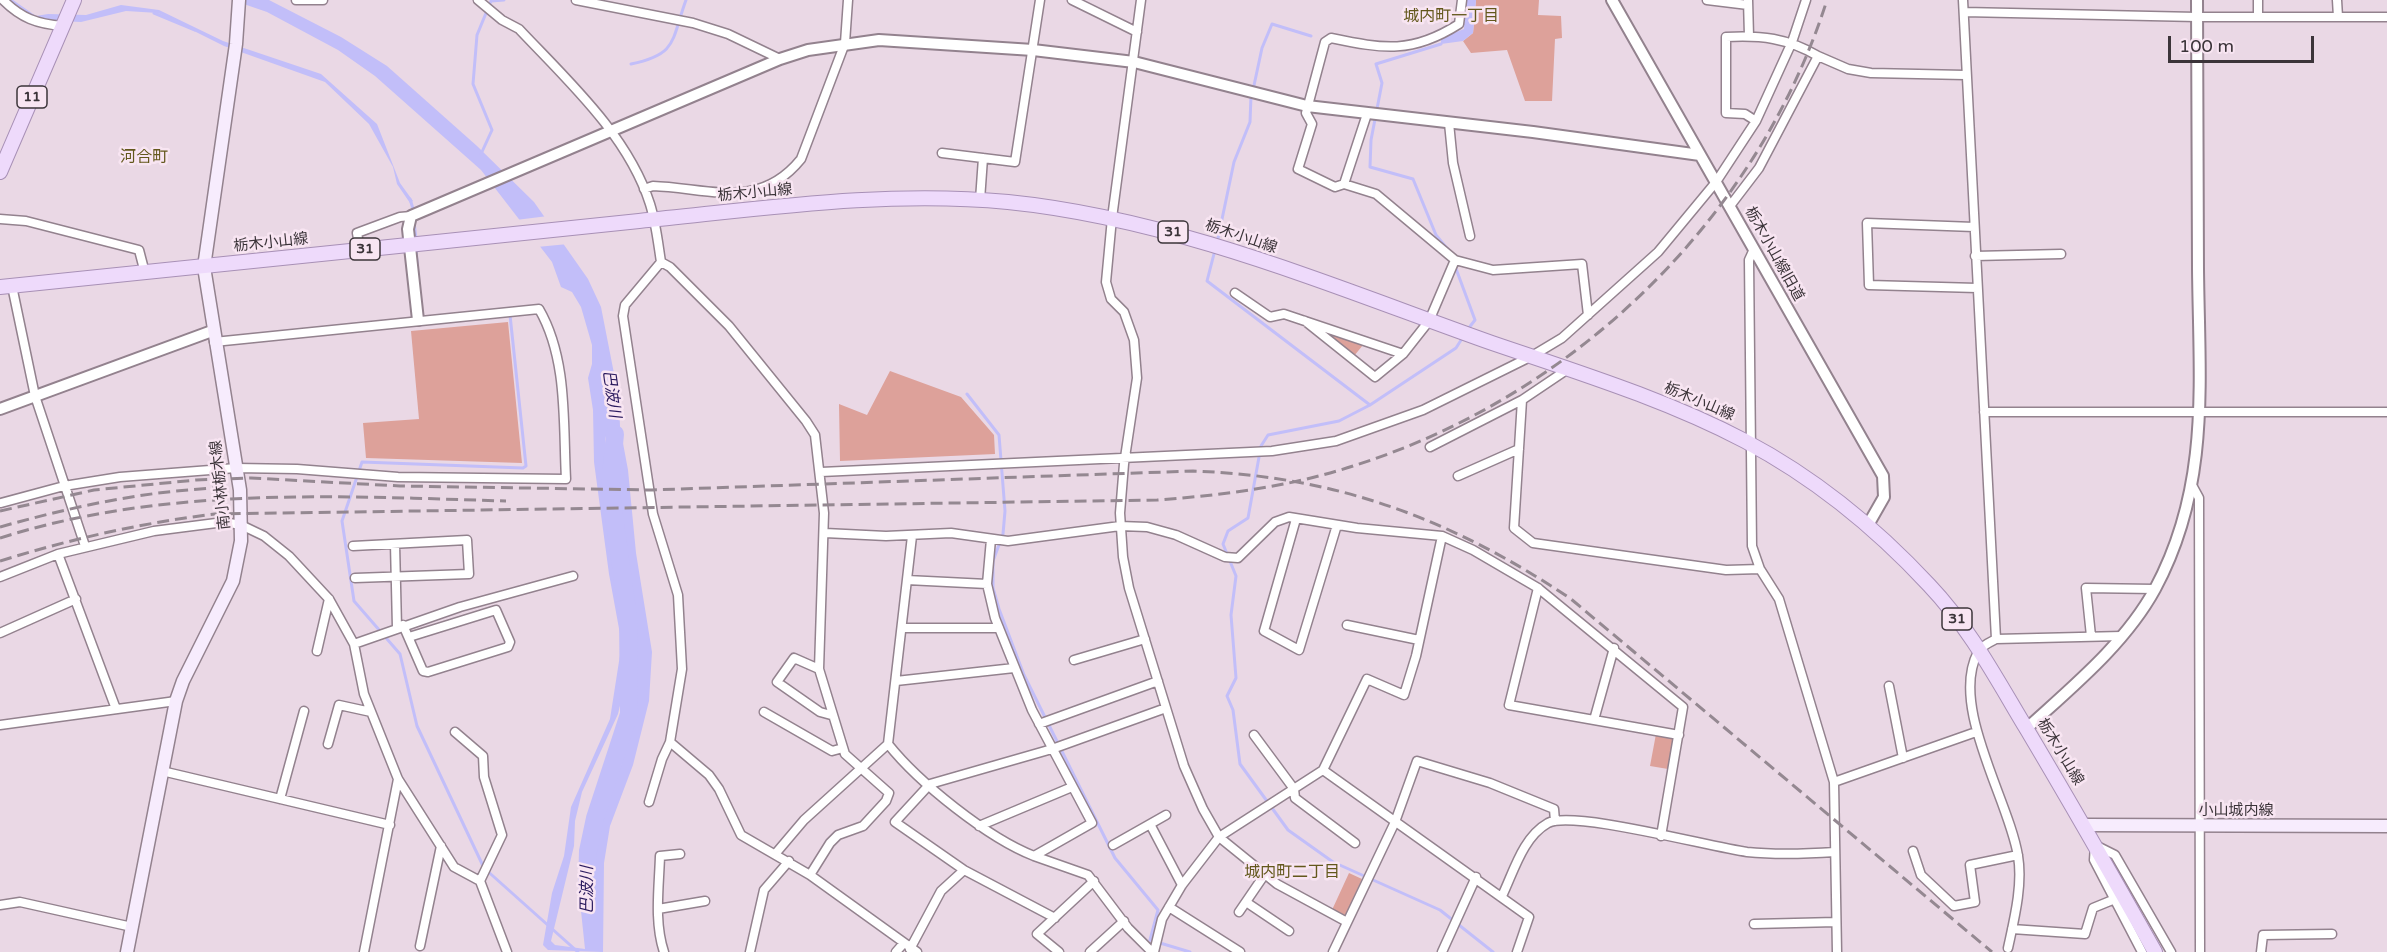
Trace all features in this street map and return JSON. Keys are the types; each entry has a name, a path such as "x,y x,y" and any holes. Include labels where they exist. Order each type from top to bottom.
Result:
{"main road":[{"name":"南小林栃木線","path":"127,952 176,701 183,681 233,581 240,555 242,525 236,468 213,337 204,267 235,47 239,2"},
{"name":"11","path":"0,172 67,15"},
{"name":"栃木小山線","path":"6,286 745,211 901,198 980,200 1112,218 1198,240 1568,369 1679,411 1750,444 1818,486 1868,525 1930,586 1979,650 2085,825 2156,952"},
{"name":"小山城内線","path":"2085,825 2387,826"}],"street":[{"path":"3,0 15,12 31,21 67,15"},
{"path":"296,0 323,0"},
{"path":"478,0 502,20 519,29 609,130 634,167 654,220 661,262 625,305 623,316 653,514 678,595 682,669 670,742 662,759 650,802"},
{"path":"576,0 611,2 719,31 780,59"},
{"path":"644,189 660,186 711,194 741,192 771,185 788,175 801,159 845,43 848,0"},
{"path":"942,153 1015,162 1040,0"},
{"path":"1072,0 1137,32"},
{"path":"1141,0 1112,218 1106,282 1111,299 1124,312 1134,340 1137,378 1125,458 1120,526 1129,588 1184,766 1203,809 1219,837 1265,874 1347,922"},
{"path":"1462,0 1459,24 1435,39 1397,47 1376,47 1331,38 1325,42 1307,106 1306,113 1312,124 1298,169 1335,187 1344,184 1376,194 1455,260 1493,270 1582,264 1588,315"},
{"name":"栃木小山線旧道","path":"1612,0 1883,476 1884,497 1868,525"},
{"path":"1707,0 1748,2 1749,36"},
{"path":"821,472 1272,451 1336,441 1423,410 1532,357 1562,338 1658,252 1716,182 1756,121 1792,42 1806,0"},
{"path":"1964,0 1965,75 1996,639"},
{"path":"2026,729 2084,676 2122,636 2155,590 2179,534 2193,487 2199,411 2197,0"},
{"path":"2258,0 2258,17"},
{"path":"2337,0 2338,17"},
{"path":"1964,12 2197,17 2387,17"},
{"path":"1756,121 1745,114 1726,113 1726,37 1749,36 1792,42 1848,69 1871,73 1965,75"},
{"path":"360,250 357,233 399,217 411,216 780,59 808,50 845,43 911,41 1033,50 1134,62 1307,106 1700,155"},
{"path":"1730,206 1759,168 1818,56"},
{"path":"1344,184 1367,114"},
{"path":"1449,123 1453,163 1470,236"},
{"path":"980,200 983,158"},
{"path":"741,192 745,211"},
{"path":"411,216 408,221 409,245 417,320"},
{"path":"0,219 26,221 139,250 145,273"},
{"path":"1974,227 1866,223 1871,267 1869,285 1977,288"},
{"path":"1754,249 1749,260 1752,546 1760,569 1779,598 1833,782 1837,952"},
{"path":"1975,256 2061,254"},
{"path":"1305,321 1375,377 1403,354 1429,321 1455,260"},
{"path":"661,262 670,267 729,326 806,420 815,435 821,472 825,533 819,669 831,715 845,754 889,793 886,801 863,825 838,835 830,843 810,875"},
{"path":"6,286 35,396 85,546"},
{"path":"1235,292 1270,317 1284,314 1403,354"},
{"path":"0,409 213,337 539,309 546,321 561,378 566,479 398,477 297,469 236,468 165,472 64,486 1,503"},
{"path":"1430,447 1522,400 1568,369"},
{"path":"1522,400 1514,528 1533,543 1726,570 1760,569"},
{"path":"1984,412 2387,412"},
{"path":"1458,476 1519,449"},
{"path":"2193,487 2199,498 2200,952"},
{"path":"825,533 912,536 951,533 991,539 1035,538 1120,526 1147,527 1176,535 1225,556 1238,558 1275,522 1289,517 1337,525 1442,536 1473,550 1538,588 1614,648 1683,707 1661,836"},
{"path":"1296,519 1263,631 1299,650 1337,525"},
{"path":"0,577 85,546 194,525 224,522 242,525 264,536 289,556 329,598 354,644 371,712 398,779 454,867 480,881 507,952"},
{"path":"776,853 804,820 888,744 912,536"},
{"path":"1153,952 1162,918 1182,885 1203,861 1219,837 1323,770 1367,679 1404,694 1419,640 1442,536"},
{"path":"991,539 987,584 999,628 1039,724 1092,823 1034,856"},
{"path":"353,546 467,540 469,574 355,578"},
{"path":"395,544 395,577 400,627 408,637 423,671 428,672 508,647 510,642 496,610 408,637"},
{"path":"58,554 116,709"},
{"path":"354,644 400,627 573,576"},
{"path":"907,580 987,584"},
{"path":"1538,588 1509,705 1679,735"},
{"path":"2091,636 2086,588 2155,590"},
{"path":"317,651 329,598"},
{"path":"0,633 76,599"},
{"path":"1347,625 1419,640"},
{"path":"902,628 999,628"},
{"path":"2008,948 2018,888 2018,855 2012,827 1976,732 1971,670 1979,650 1996,639 2122,636"},
{"path":"1074,660 1145,639"},
{"path":"1594,720 1614,648"},
{"path":"819,669 794,658 777,682 820,712 831,715"},
{"path":"896,681 1014,668"},
{"path":"1039,724 1158,681"},
{"path":"1889,686 1904,758"},
{"path":"0,725 176,701"},
{"path":"328,744 339,705 371,712"},
{"path":"1055,918 963,870 896,822 930,784 1052,749 1166,708"},
{"path":"280,799 304,711"},
{"path":"764,712 832,751 843,748"},
{"path":"455,732 483,756 484,777 502,835 480,881"},
{"path":"1833,782 1976,732"},
{"path":"1254,735 1294,789 1295,798 1355,843"},
{"path":"670,742 709,776 741,835 776,853 810,875 910,948"},
{"path":"888,744 903,762 979,826 1012,847 1089,875 1124,921 1153,952"},
{"path":"1332,952 1395,822 1417,761 1490,783 1554,809 1555,821"},
{"path":"1323,770 1529,917 1517,952"},
{"path":"162,771 390,825"},
{"path":"364,952 398,779"},
{"path":"979,826 1072,786"},
{"path":"1113,845 1166,815"},
{"path":"1502,896 1528,841 1540,829 1555,821 1587,822 1746,852 1778,854 1835,852"},
{"path":"1150,824 1182,885"},
{"path":"2142,952 2094,860 2095,845 2115,855 2170,952"},
{"path":"420,946 441,846"},
{"path":"1913,851 1921,875 1954,906 1975,902 1970,865 2018,855"},
{"path":"664,952 660,941 658,909 660,856 680,854"},
{"path":"750,952 764,890 789,861"},
{"path":"896,952 910,948 941,891 963,870"},
{"path":"1239,912 1265,874"},
{"path":"1442,952 1476,877"},
{"path":"1059,952 1037,934 1094,881"},
{"path":"2012,929 2085,934 2093,908 2115,899"},
{"path":"658,909 705,901"},
{"path":"0,905 20,902 132,927"},
{"path":"1246,902 1289,931"},
{"path":"1169,907 1240,952"},
{"path":"1090,952 1124,921"},
{"path":"1755,924 1836,922"},
{"path":"2261,952 2263,935 2332,934"}],"shaded area":[{"path":"1476,0 1539,0 1538,15 1561,16 1562,38 1555,39 1552,101 1525,101 1507,50 1471,53 1463,41 1473,33"},
{"path":"508,322 522,463 366,458 363,423 419,419 411,331"},
{"path":"1319,329 1363,345 1354,356"},
{"path":"890,371 961,397 994,435 995,454 840,461 839,404 867,415"},
{"path":"1656,734 1674,737 1668,769 1650,766"},
{"path":"1349,873 1362,879 1345,916 1332,910"}],"water":[{"path":"6,0 13,0 36,16 86,15 121,5 159,10 223,41 321,74 377,124 400,183 413,201 410,203 397,184 393,167 369,124 325,82 224,46 158,13 126,11 81,22 36,20"},
{"path":"232,0 269,0 341,37 387,66 477,146 534,202 588,279 601,307 619,399 620,427 628,470 636,553 652,652 649,701 633,765 610,826 604,863 603,952 548,950 543,945 552,893 564,856 571,807 610,719 620,655 620,634 609,574 594,462 593,410 588,378 592,364 592,345 581,307 572,292 561,287 552,262 481,170 375,76 338,50 267,12","holes":["605,436 614,467 637,636 637,680 632,718 621,765 592,846 584,880 581,911 585,949 555,945 551,941 574,846 575,821 582,792 618,714 627,676 626,619 614,551"]},
{"path":"1465,0 1476,0 1473,33 1463,41 1441,44 1441,38 1464,29"}],"pier":[{"path":"548,216 568,244 537,247 516,220"}],"waterway":[{"path":"481,154 492,130 473,84 477,35 491,1 504,0"},
{"path":"631,64 657,56 671,44 686,0"},
{"path":"154,13 195,30"},
{"path":"1253,90 1262,48 1272,24 1311,36"},
{"path":"1441,44 1376,64 1382,83 1371,140 1370,167 1413,179 1436,235 1450,252"},
{"path":"1217,243 1234,162 1250,122 1251,96"},
{"path":"410,199 414,212"},
{"path":"414,222 416,239"},
{"path":"416,249 418,275"},
{"path":"1215,250 1207,281 1370,405"},
{"path":"1455,266 1475,320 1468,329"},
{"path":"510,315 526,466 523,468 362,462 342,521 354,601 400,654 417,726 484,868 578,952"},
{"path":"1463,337 1456,348 1370,405 1339,421 1268,435 1261,446 1248,518 1228,531 1223,544 1236,576 1231,615 1236,678 1227,696 1233,710 1240,764 1288,830 1333,862 1440,910 1493,952"},
{"path":"967,394 999,435 1005,511 1003,534 993,561 993,588 1024,675 1115,858 1158,910 1150,940 1190,952"},
{"name":"巴波川","path":"587,888 588,851 595,818 629,714 628,617 610,486 615,434"}],"railway":[{"path":"0,561 106,533 215,514 1157,500 1256,489 1353,466 1434,435 1510,395 1581,346 1646,290 1704,226 1754,156 1796,80 1827,0"},
{"path":"0,511 94,490 196,480 251,478 400,486 652,490 1193,471 1296,482 1345,493 1391,507 1437,525 1482,546 1571,599 1992,952"},
{"path":"0,527 135,496 218,488"},
{"path":"0,538 62,521 187,502 314,497 506,501"}],"district":[{"name":"城内町一丁目","path":"1451,17"},
{"name":"河合町","path":"144,158"},
{"name":"城内町二丁目","path":"1292,873"}]}
